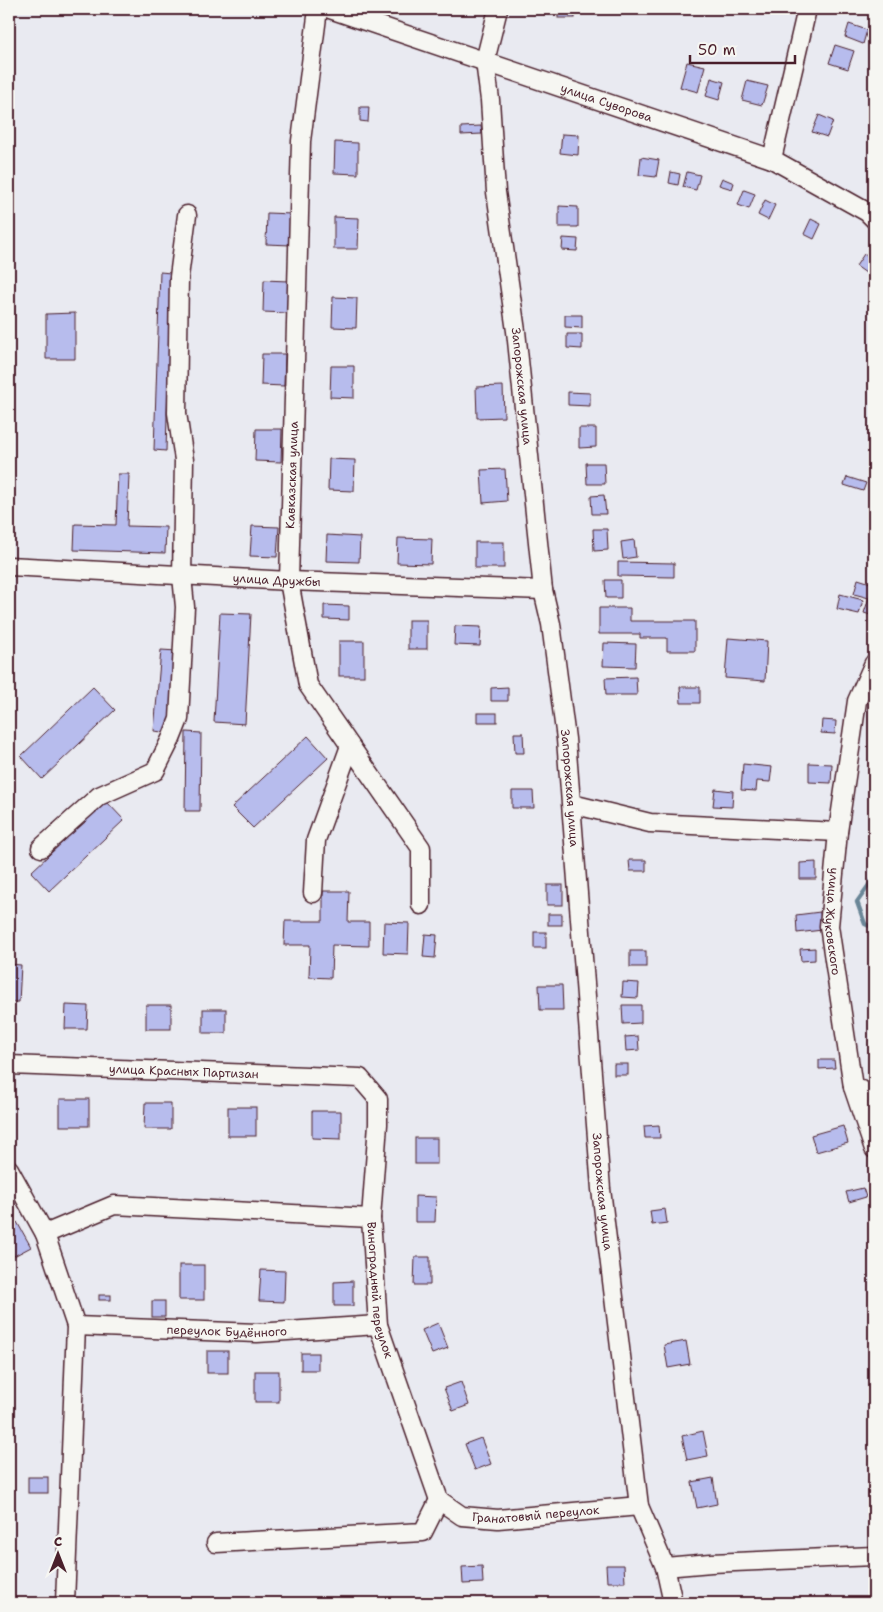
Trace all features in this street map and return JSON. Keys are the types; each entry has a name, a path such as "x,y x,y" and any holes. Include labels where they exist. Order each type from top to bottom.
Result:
{"street":[{"name":"Кавказская улица","path":"318,9 301,141 289,581 308,685 421,848 421,905"},
{"name":"улица Суворова","path":"330,9 772,159 867,212 874,219"},
{"name":"Запорожская улица","path":"498,9 485,61 490,100 496,192 516,332 543,590 551,624 566,739 602,1189 639,1506 665,1567 673,1603"},
{"path":"772,159 807,9"},
{"path":"41,848 99,796 155,771 171,740 179,719 185,608 182,576 184,460 177,413 177,384 179,277 187,216"},
{"name":"улица Дружбы","path":"9,566 289,581 543,590"},
{"name":"улица Жуковского","path":"874,663 857,701 838,832 829,926 853,1087 874,1150"},
{"path":"313,893 316,840 350,746"},
{"path":"572,804 650,823 838,832"},
{"name":"улица Красных Партизан","path":"9,1065 360,1078"},
{"name":"Виноградный переулок","path":"360,1078 378,1100 371,1218 378,1326 439,1500"},
{"path":"853,1087 874,1095"},
{"path":"9,1169 45,1234 76,1326 65,1603"},
{"path":"45,1234 114,1205 371,1218"},
{"name":"переулок Будённого","path":"76,1326 257,1333 378,1326"},
{"path":"216,1543 423,1532 439,1500"},
{"name":"Гранатовый переулок","path":"439,1500 462,1516 498,1519 639,1506"},
{"path":"665,1567 711,1563 874,1556"}],"building":[{"path":"558,9 575,9 575,18 558,18"},
{"path":"849,24 867,30 863,44 845,37"},
{"path":"835,45 854,51 848,69 829,63"},
{"path":"687,62 705,66 698,92 680,87"},
{"path":"711,78 724,82 719,100 706,96"},
{"path":"747,81 768,86 762,105 742,100"},
{"path":"360,107 369,107 368,122 360,121"},
{"path":"819,115 833,121 827,137 812,132"},
{"path":"481,126 482,134 461,135 461,127"},
{"path":"562,134 579,135 578,155 560,153"},
{"path":"335,142 358,143 358,174 334,173"},
{"path":"641,157 659,160 656,177 639,175"},
{"path":"671,172 680,174 678,185 669,183"},
{"path":"687,172 700,175 696,190 683,187"},
{"path":"722,178 734,183 732,189 719,185"},
{"path":"744,190 755,194 749,209 738,205"},
{"path":"765,200 775,205 768,220 758,215"},
{"path":"559,206 578,207 578,227 559,227"},
{"path":"267,213 292,214 291,245 266,244"},
{"path":"334,217 359,218 358,249 334,249"},
{"path":"811,219 821,224 814,239 804,234"},
{"path":"563,238 578,239 577,251 562,250"},
{"path":"864,254 874,261 866,273 856,266"},
{"path":"160,272 171,273 166,451 154,450"},
{"path":"264,280 288,281 287,313 263,312"},
{"path":"333,297 357,298 356,328 332,327"},
{"path":"75,313 75,359 46,359 46,314"},
{"path":"565,315 582,315 582,328 565,327"},
{"path":"567,334 582,334 582,349 567,348"},
{"path":"262,354 285,354 284,386 261,385"},
{"path":"331,366 354,366 354,398 330,397"},
{"path":"503,386 504,417 477,418 476,387"},
{"path":"568,392 590,393 590,406 568,405"},
{"path":"579,428 596,428 596,447 579,448"},
{"path":"256,429 282,429 281,462 255,461"},
{"path":"329,459 355,460 354,491 328,490"},
{"path":"586,463 604,463 605,484 587,484"},
{"path":"505,469 507,501 483,503 481,470"},
{"path":"118,474 129,474 127,526 166,527 165,553 74,550 75,524 116,525"},
{"path":"847,477 866,483 863,491 844,485"},
{"path":"604,495 606,514 592,514 591,496"},
{"path":"252,526 279,527 277,557 250,556"},
{"path":"593,529 607,529 608,550 594,551"},
{"path":"327,535 360,537 359,562 326,561"},
{"path":"398,538 432,539 431,564 397,563"},
{"path":"634,540 636,557 623,559 621,542"},
{"path":"475,542 504,542 504,568 475,568"},
{"path":"618,562 674,563 674,577 618,576"},
{"path":"858,579 874,584 874,616 864,613 869,598 854,594"},
{"path":"605,580 621,580 621,598 606,598"},
{"path":"840,594 863,600 859,614 837,609"},
{"path":"324,605 349,606 349,620 324,619"},
{"path":"599,608 630,608 630,621 695,621 695,651 667,651 667,638 640,638 640,634 599,634"},
{"path":"220,613 251,614 245,724 214,722"},
{"path":"408,620 427,620 427,649 408,649"},
{"path":"455,626 481,627 480,646 454,645"},
{"path":"728,638 767,641 765,681 725,678"},
{"path":"339,641 364,641 364,676 339,676"},
{"path":"604,643 636,644 635,667 603,666"},
{"path":"161,650 177,651 170,733 154,731"},
{"path":"636,677 637,695 606,695 605,678"},
{"path":"93,687 115,710 42,779 21,756"},
{"path":"508,687 508,701 491,701 491,688"},
{"path":"680,687 700,687 700,703 681,703"},
{"path":"477,713 497,713 497,722 477,722"},
{"path":"822,720 836,721 835,734 821,733"},
{"path":"186,732 201,733 200,811 185,811"},
{"path":"514,733 523,733 524,753 515,753"},
{"path":"308,736 328,758 253,828 232,807"},
{"path":"809,763 832,764 831,783 809,782"},
{"path":"743,764 772,767 770,782 757,781 756,791 741,790"},
{"path":"715,789 733,791 732,807 713,806"},
{"path":"512,791 533,791 534,808 512,808"},
{"path":"106,801 124,820 49,891 31,872"},
{"path":"629,860 646,860 646,871 630,871"},
{"path":"816,862 816,879 800,879 800,863"},
{"path":"547,885 563,885 563,905 547,905"},
{"path":"323,891 349,891 348,922 369,922 369,946 332,945 331,978 309,977 310,945 284,945 285,921 323,921"},
{"path":"820,912 822,930 797,933 796,915"},
{"path":"548,914 562,914 562,925 548,925"},
{"path":"384,922 409,923 408,954 383,953"},
{"path":"534,932 546,932 546,948 534,948"},
{"path":"425,934 437,935 435,958 423,957"},
{"path":"815,948 815,960 801,961 800,949"},
{"path":"630,951 646,951 646,967 630,967"},
{"path":"9,964 21,965 19,1002 9,1002"},
{"path":"623,982 639,983 638,998 622,997"},
{"path":"539,985 562,985 563,1010 540,1010"},
{"path":"66,1005 88,1006 87,1029 65,1029"},
{"path":"146,1005 171,1005 171,1029 146,1029"},
{"path":"622,1005 641,1005 641,1023 623,1024"},
{"path":"203,1009 226,1009 226,1033 203,1033"},
{"path":"638,1036 639,1050 626,1051 625,1037"},
{"path":"819,1060 834,1060 835,1068 819,1069"},
{"path":"614,1064 628,1064 628,1075 614,1075"},
{"path":"60,1099 89,1099 89,1126 60,1126"},
{"path":"145,1103 171,1103 171,1129 144,1129"},
{"path":"228,1107 256,1107 256,1136 228,1136"},
{"path":"312,1111 341,1111 341,1139 312,1138"},
{"path":"659,1125 660,1138 645,1138 644,1126"},
{"path":"843,1126 848,1143 816,1152 811,1135"},
{"path":"415,1138 437,1138 437,1164 415,1164"},
{"path":"863,1188 866,1197 849,1202 846,1192"},
{"path":"415,1196 436,1197 435,1222 415,1222"},
{"path":"665,1209 667,1223 652,1225 650,1211"},
{"path":"17,1222 31,1247 12,1257 9,1251 9,1227"},
{"path":"874,1239 874,1262 870,1240"},
{"path":"415,1257 430,1257 430,1285 414,1285"},
{"path":"179,1265 204,1265 204,1300 179,1300"},
{"path":"261,1270 285,1271 284,1302 259,1301"},
{"path":"353,1281 353,1306 334,1306 334,1282"},
{"path":"99,1295 111,1295 111,1300 99,1300"},
{"path":"152,1301 165,1301 165,1317 152,1317"},
{"path":"438,1323 448,1348 432,1354 422,1330"},
{"path":"686,1341 690,1364 668,1368 664,1345"},
{"path":"207,1351 228,1351 228,1373 207,1373"},
{"path":"301,1353 318,1353 318,1370 301,1370"},
{"path":"255,1371 279,1371 279,1402 255,1402"},
{"path":"461,1382 469,1405 453,1411 444,1388"},
{"path":"703,1431 708,1456 687,1460 682,1436"},
{"path":"481,1438 491,1464 475,1470 465,1444"},
{"path":"28,1477 48,1477 48,1493 28,1493"},
{"path":"713,1478 717,1504 697,1508 692,1482"},
{"path":"606,1565 624,1565 625,1582 607,1582"},
{"path":"482,1566 483,1583 463,1584 462,1567"}],"waterway":[{"path":"874,878 857,902 865,924 874,928"}]}
